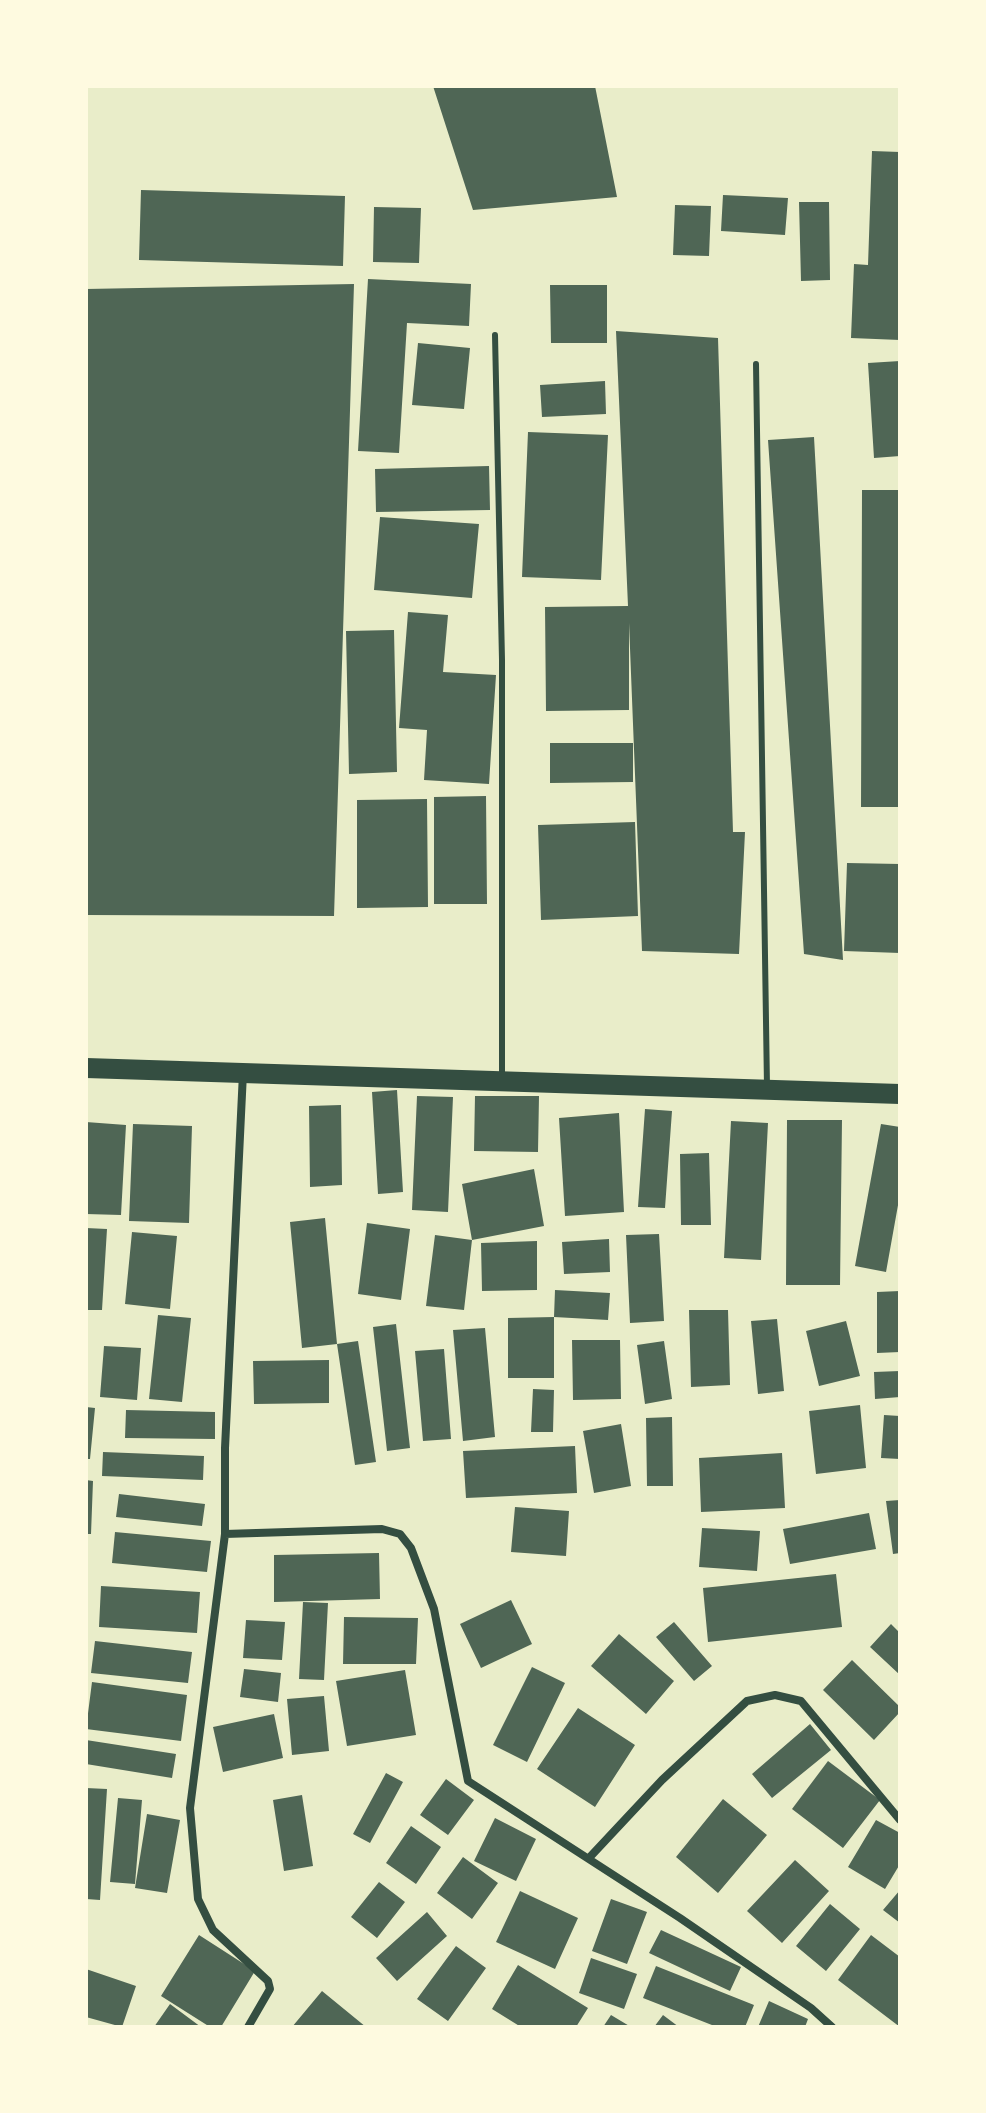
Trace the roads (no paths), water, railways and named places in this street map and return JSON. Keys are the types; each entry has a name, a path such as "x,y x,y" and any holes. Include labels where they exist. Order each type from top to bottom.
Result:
{"main road":[{"path":"86,1068 900,1094"}],"street":[{"path":"243,1073 225,1448 225,1534 190,1808 198,1899 213,1930 268,1981 270,1989 248,2027"},
{"path":"225,1534 382,1529 400,1534 411,1548 434,1609 468,1781 589,1858 811,2008 832,2027"},
{"path":"589,1858 662,1780 747,1701 775,1695 801,1701 900,1820"}],"lane":[{"path":"495,335 502,660 502,1081"},
{"path":"756,364 767,1091"}]}
